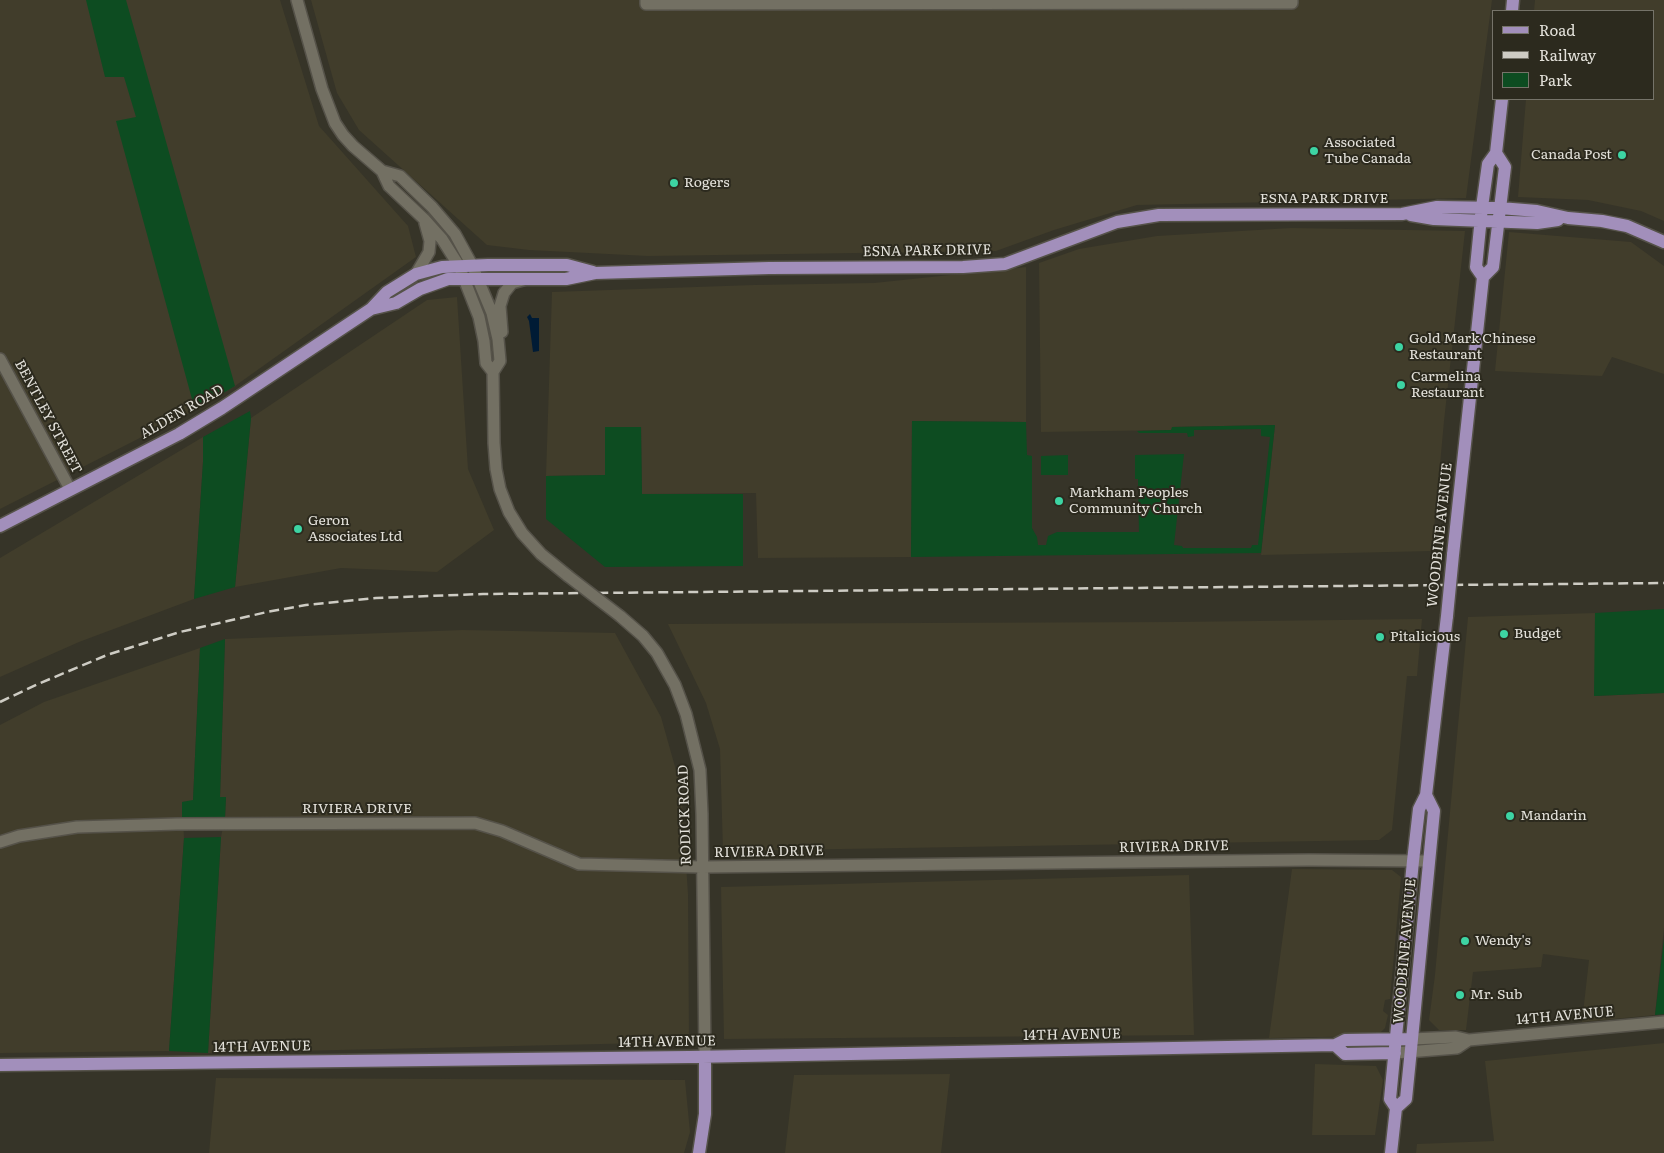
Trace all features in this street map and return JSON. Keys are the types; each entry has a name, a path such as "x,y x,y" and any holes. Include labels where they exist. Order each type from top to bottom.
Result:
{"main road":[{"name":"WOODBINE AVENUE","path":"1483,277 1476,267 1482,207 1488,164 1496,153 1502,100"},
{"name":"WOODBINE AVENUE","path":"1391,1153 1396,1108 1390,1099 1396,1053 1413,860 1419,809 1426,795 1483,277 1493,267 1505,167 1496,153"},
{"name":"ESNA PARK DRIVE","path":"1402,214 1437,207 1482,207 1537,212 1568,218"},
{"name":"ESNA PARK DRIVE","path":"472,279 566,279 595,272 768,268 963,267 1005,264 1117,222 1159,215 1402,214 1434,219 1537,222 1568,218"},
{"path":"1568,218 1602,220 1627,226 1664,242"},
{"name":"ESNA PARK DRIVE","path":"466,265 568,265 595,272"},
{"name":"ALDEN ROAD","path":"0,526 179,434 222,408 371,309 386,292 416,274 442,266 466,265"},
{"name":"ALDEN ROAD","path":"371,309 396,303 420,289 448,279 472,279"},
{"name":"WOODBINE AVENUE","path":"1396,1108 1406,1099 1411,1053 1434,811 1426,795"},
{"path":"1402,987 1417,990"},
{"name":"14TH AVENUE","path":"0,1065 704,1057 1335,1045 1345,1040 1412,1039"},
{"name":"14TH AVENUE","path":"1335,1045 1345,1054 1396,1053"},
{"name":"RODICK ROAD","path":"699,1153 705,1114 704,1057"}],"street":[{"path":"297,0 322,89 335,123 353,146 382,171 389,186 424,218 466,265"},
{"path":"646,0 646,4 690,4 1292,3 1292,0"},
{"path":"382,171 400,176 432,207 454,234 472,279 492,312 498,339 500,361"},
{"path":"416,274 429,252 430,241 424,218"},
{"name":"RODICK ROAD","path":"472,279 484,341 486,363 493,372 496,469 500,489 508,512 532,546 643,636 657,653 675,685 686,714 700,770 704,1057"},
{"path":"493,372 500,361 502,335 500,306 504,293 512,283 527,279"},
{"name":"BENTLEY STREET","path":"0,358 70,489"},
{"name":"RIVIERA DRIVE","path":"0,842 18,836 77,827 175,824 475,823 502,831 579,864 702,868 1309,860 1429,861"},
{"name":"14TH AVENUE","path":"1412,1039 1456,1037 1469,1040 1664,1022"},
{"name":"14TH AVENUE","path":"1396,1053 1457,1048 1469,1040"}],"shaded area":[{"path":"0,0 280,0 319,126 408,226 416,257 235,386 195,410 0,509"},
{"path":"311,0 1492,0 1466,198 1137,205 1054,230 996,251 648,256 529,250 487,245 359,130 337,93"},
{"path":"1535,0 1664,0 1664,221 1641,211 1588,200 1518,197 1526,100 1654,100 1654,10 1534,10"},
{"path":"1291,228 1465,231 1432,551 1261,555 1275,425 1172,427 1172,430 1041,432 1039,263 1079,249 1157,236"},
{"path":"1509,232 1631,242 1664,266 1664,374 1612,357 1602,376 1495,371"},
{"path":"1026,267 1026,422 912,421 911,557 758,558 756,493 642,494 641,427 606,475 546,476 552,292 874,283"},
{"path":"457,297 468,469 494,530 437,572 341,568 235,587 251,418 427,300"},
{"path":"203,437 194,599 79,642 0,677 0,558"},
{"path":"1595,613 1595,696 1664,693 1664,928 1655,1015 1582,1022 1589,960 1543,954 1541,967 1473,972 1466,1030 1439,1030 1429,1020 1435,975 1468,617"},
{"path":"1422,619 1417,676 1407,676 1392,830 1379,840 723,851 720,749 706,703 668,624 1175,622"},
{"path":"463,630 615,633 661,717 681,788 688,894 689,1042 208,1053 221,837 225,818 226,797 220,797 225,639"},
{"path":"200,648 193,801 182,802 184,838 169,1051 0,1053 0,725 44,702"},
{"path":"1292,869 1392,870 1401,877 1390,999 1385,1000 1383,1011 1388,1015 1385,1028 1377,1036 1269,1038"},
{"path":"1189,875 1194,1035 724,1039 721,887"},
{"path":"1664,1043 1664,1153 1416,1153 1417,1144 1494,1141 1485,1061"},
{"path":"1315,1064 1376,1066 1383,1080 1375,1135 1312,1135"},
{"path":"950,1074 941,1153 785,1153 794,1075"},
{"path":"216,1078 685,1080 690,1132 684,1153 209,1153"}],"green space":[{"path":"86,0 126,0 235,386 195,410 116,121 136,117 124,77 105,77"},
{"path":"250,411 251,418 235,587 194,599 203,437"},
{"path":"912,421 1026,422 1027,455 1032,456 1032,528 1037,537 1038,545 1046,545 1048,536 1057,532 1139,532 1138,479 1135,479 1135,455 1184,454 1174,545 1182,546 1183,548 1251,548 1252,545 1258,545 1270,437 1261,436 1261,429 1194,430 1194,436 1188,437 1187,433 1139,433 1137,431 1171,430 1172,427 1275,425 1261,553 911,557"},
{"path":"605,427 641,427 642,494 743,494 743,566 605,567 546,519 546,476 605,475"},
{"path":"1068,455 1068,475 1041,475 1041,456"},
{"path":"1664,609 1664,693 1594,696 1595,613"},
{"path":"225,639 220,797 226,797 225,818 182,818 182,802 193,800 200,648"},
{"path":"221,837 208,1053 169,1051 184,838"},
{"path":"1664,939 1664,1014 1655,1015"}],"water":[{"path":"530,314 532,318 539,318 539,351 533,352 527,317"}],"railway":[{"path":"0,702 107,655 180,632 306,605 376,598 483,594 1664,583"}],"place":[{"name":"Associated Tube Canada","path":"1314,151"},
{"name":"Canada Post","path":"1622,155"},
{"name":"Rogers","path":"674,183"},
{"name":"Gold Mark Chinese Restaurant","path":"1399,347"},
{"name":"Carmelina Restaurant","path":"1401,385"},
{"name":"Markham Peoples Community Church","path":"1059,501"},
{"name":"Geron Associates Ltd","path":"298,529"},
{"name":"Budget","path":"1504,634"},
{"name":"Pitalicious","path":"1380,637"},
{"name":"Mandarin","path":"1510,816"},
{"name":"Wendy's","path":"1465,941"},
{"name":"Mr. Sub","path":"1460,995"}]}
